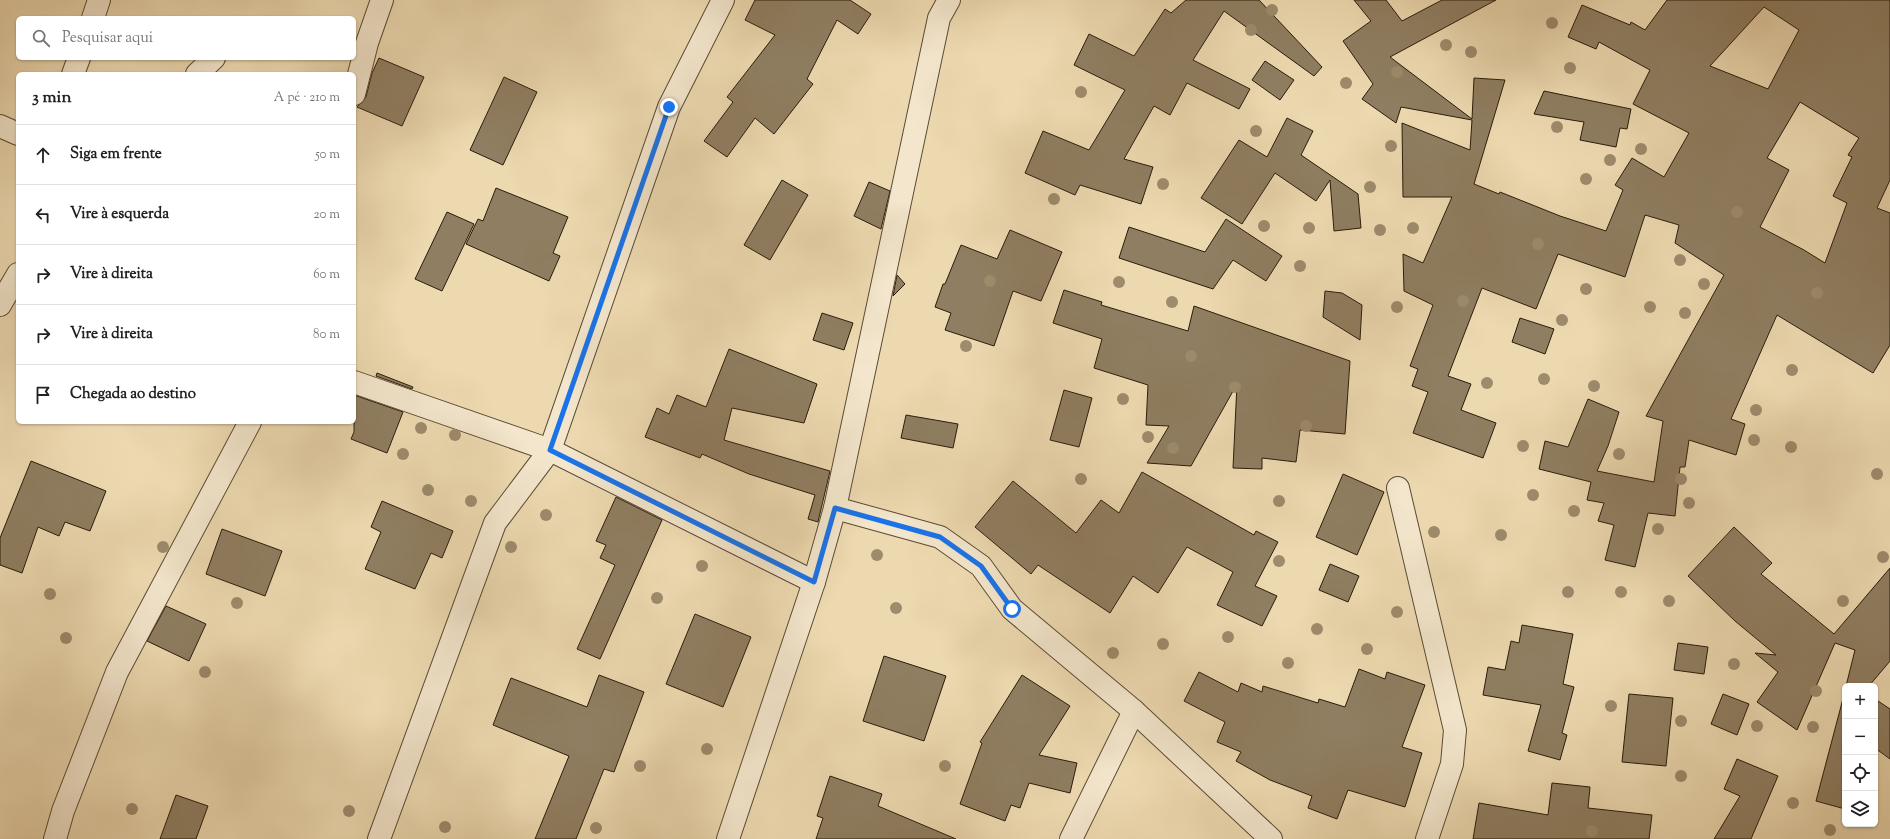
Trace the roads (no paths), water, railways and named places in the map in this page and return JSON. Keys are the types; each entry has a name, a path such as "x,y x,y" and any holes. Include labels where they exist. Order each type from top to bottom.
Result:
{"street":[{"path":"94,16 99,0"},
{"path":"356,79 361,42 382,0"},
{"path":"379,839 496,523 550,450 669,107 723,0"},
{"path":"728,839 814,582 835,508 939,18 949,0"},
{"path":"74,72 78,60"},
{"path":"200,72 212,60"},
{"path":"0,126 16,133"},
{"path":"0,305 16,277"},
{"path":"356,383 550,450 814,582"},
{"path":"55,839 63,810 117,672 249,424"},
{"path":"1398,488 1456,730 1452,764 1426,839"},
{"path":"835,508 940,537 981,566 1012,609 1134,711 1271,839"},
{"path":"1071,839 1134,711"}]}
